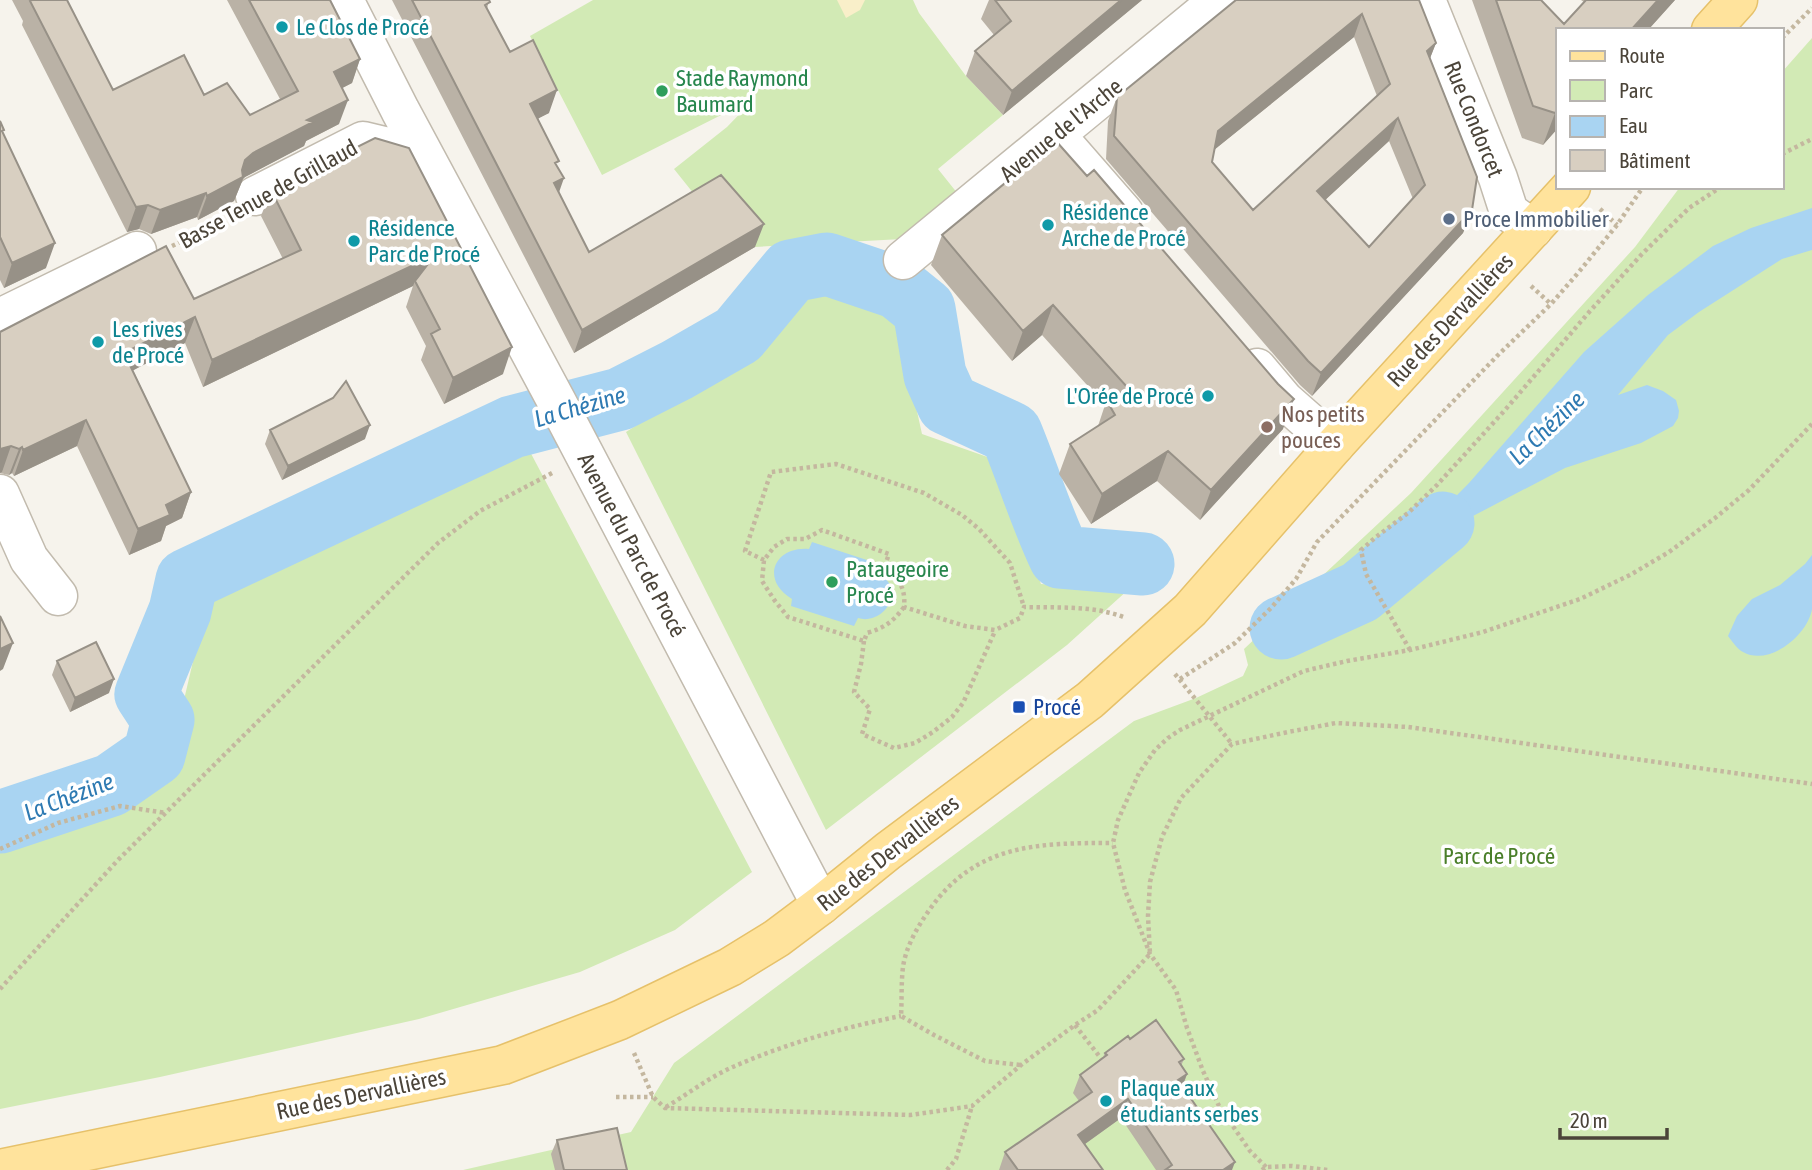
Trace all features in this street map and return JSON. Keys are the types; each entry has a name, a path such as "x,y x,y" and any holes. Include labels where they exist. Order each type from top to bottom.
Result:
{"main road":[{"path":"1713,28 1738,0"},
{"name":"Rue des Dervallières","path":"0,1169 503,1065 620,1020 730,967 777,938 1090,700 1190,610 1335,445 1569,189"}],"street":[{"name":"Avenue du Parc de Procé","path":"344,0 821,905"},
{"name":"Avenue de l'Arche","path":"902,260 1219,0"},
{"name":"Rue Condorcet","path":"1426,0 1498,178 1509,212 1533,229"},
{"path":"247,193 400,110"},
{"path":"1056,135 1150,243"},
{"name":"Basse Tenue de Grillaud","path":"247,193 363,141 424,156"},
{"path":"0,318 137,251"},
{"path":"1239,347 1284,400 1335,445"},
{"path":"0,494 29,559 58,596"}],"path":[{"path":"1784,36 1812,8"},
{"path":"1784,153 1812,139"},
{"path":"1180,679 1235,643 1271,608 1296,579 1317,542 1550,304 1617,225 1642,189"},
{"path":"1410,650 1366,574 1362,550 1408,513 1437,485 1642,254 1689,208 1718,189"},
{"name":"Basse Tenue de Grillaud","path":"137,251 170,248 240,212 247,193"},
{"path":"1328,1170 1292,1166 1264,1168 1219,1106 1187,1028 1176,989 1150,954 1125,890 1113,843 1118,820 1139,773 1155,750 1174,734 1304,671 1483,632 1580,600 1630,575 1669,552 1749,490 1812,424"},
{"path":"0,989 78,902 438,543 480,511 543,477 573,432"},
{"path":"764,560 745,551 771,472 836,464 924,493 962,515 979,529 1010,563 1024,607 1020,618 995,630 965,626 904,607"},
{"path":"864,641 788,617 762,581 764,560 774,547 787,539 805,539 822,530 889,554 885,565 901,583 904,607 889,624 867,633 854,692 870,709 862,734 894,748 915,743 952,717 963,703 995,630"},
{"path":"1024,607 1088,608 1132,620 1232,744"},
{"path":"620,1020 653,1097 665,1108 910,1115 972,1106 1021,1065 1098,1010 1150,954 1150,882 1162,837 1181,798 1232,744 1288,732 1336,723 1408,727 1812,784"},
{"path":"0,849 58,823 120,806 166,813"},
{"path":"901,1016 903,966 910,943 934,903 970,868 1012,850 1033,846 1113,843"},
{"path":"665,1108 733,1067 792,1044 861,1024 901,1016 985,1061 1021,1065"},
{"path":"1075,1025 1104,1062"},
{"path":"617,1097 653,1097"},
{"path":"947,1170 956,1159 972,1106"}],"green space":[{"path":"593,0 913,0 919,13 966,76 1003,115 938,169 958,194 902,239 755,247 713,198 702,204 674,169 727,127 755,98 602,175 530,36"},
{"name":"Parc de Procé","path":"1812,38 1812,1170 463,1170 631,1132 674,1063 1134,721 1196,698 1243,676 1248,665 1244,649 1411,493 1635,247 1678,189 1784,189 1784,70"},
{"path":"802,286 895,311 922,434 996,460 1041,584 1129,589 1067,645 826,830 626,432 740,359"},
{"path":"527,446 752,872 675,930 580,972 419,1019 160,1077 0,1109 0,839 77,806 152,781 176,734 209,593"}],"sand":[{"path":"837,0 865,0 860,10 846,18"}],"water":[{"path":"1812,208 1812,250 1782,259 1668,335 1618,395 1647,385 1663,391 1676,400 1679,411 1673,426 1641,443 1565,468 1473,516 1389,597 1376,577 1469,483 1584,352 1648,295 1713,246 1751,228"},
{"name":"Pataugeoire Procé","path":"812,542 876,563 873,571 887,580 892,592 884,611 872,618 858,618 854,626 791,606 792,599 776,583 775,566 787,553 809,549"},
{"path":"1812,555 1812,609 1803,629 1786,646 1775,652 1753,656 1741,651 1728,636 1737,616 1752,599 1780,585"}],"building":[{"path":"67,0 113,90 184,55 204,95 227,83 250,115 298,91 249,0 330,0 360,59 334,72 348,100 307,120 313,122 253,153 245,160 243,177 207,196 206,193 160,210 148,205 136,207 30,1"},
{"path":"412,0 489,0 485,5 510,52 533,40 557,90 530,104 559,161 555,163 564,178 554,183 589,252 721,175 764,224 582,330"},
{"path":"995,0 1121,0 1012,91 975,51 1011,21"},
{"path":"1236,0 1419,0 1436,43 1427,51 1477,177 1472,210 1321,373 1114,136 1117,97","holes":["1362,14 1390,84 1253,210 1212,162 1218,131","1398,118 1425,185 1369,247 1317,191"]},
{"path":"1496,0 1541,0 1564,24 1586,0 1658,0 1633,28 1556,28 1556,112 1533,106"},
{"path":"0,121 4,130 2,131 55,243 12,263 0,237"},
{"path":"375,138 409,148 512,347 453,378 431,334 440,329 415,281 435,255 212,360 195,317 124,353 191,492 166,505 170,515 138,529 86,420 23,450 22,447 19,449 11,446 0,449 0,332 166,246 194,299 301,250 271,190"},
{"path":"1056,141 1087,176 1094,170 1278,384 1294,399 1211,490 1168,451 1102,494 1070,444 1115,415 1107,401 1128,388 1053,305 1023,331 942,235"},
{"path":"346,381 370,425 288,466 270,430 333,398"},
{"path":"0,616 13,643 0,649"},
{"path":"96,642 114,679 75,698 57,661"},
{"path":"1156,1020 1184,1059 1179,1062 1187,1074 1178,1080 1235,1162 1223,1170 1165,1170 1172,1165 1128,1099 1078,1135 1103,1170 1018,1170 1005,1152 1092,1092 1080,1075 1128,1036 1130,1039"},
{"path":"617,1128 627,1170 564,1170 557,1140"}],"waterway":[{"name":"La Chézine","path":"0,822 111,785 154,755 163,720 146,694 180,611 187,580 512,427 620,399 677,370 738,335 791,271 827,264 898,288 924,309 935,375 948,404 1011,433 1060,557 1143,564"},
{"name":"La Chézine","path":"1281,628 1360,592 1443,523"}],"place":[{"name":"Le Clos de Procé","path":"282,27"},
{"name":"Stade Raymond Baumard","path":"662,91"},
{"name":"Proce Immobilier","path":"1449,219"},
{"name":"Résidence Arche de Procé","path":"1048,225"},
{"name":"Résidence Parc de Procé","path":"354,241"},
{"name":"Les rives de Procé","path":"98,342"},
{"name":"L'Orée de Procé","path":"1208,396"},
{"name":"Nos petits pouces","path":"1267,427"},
{"name":"Pataugeoire Procé","path":"832,582"},
{"name":"Procé","path":"1019,707"},
{"name":"Plaque aux étudiants serbes","path":"1106,1101"}]}
